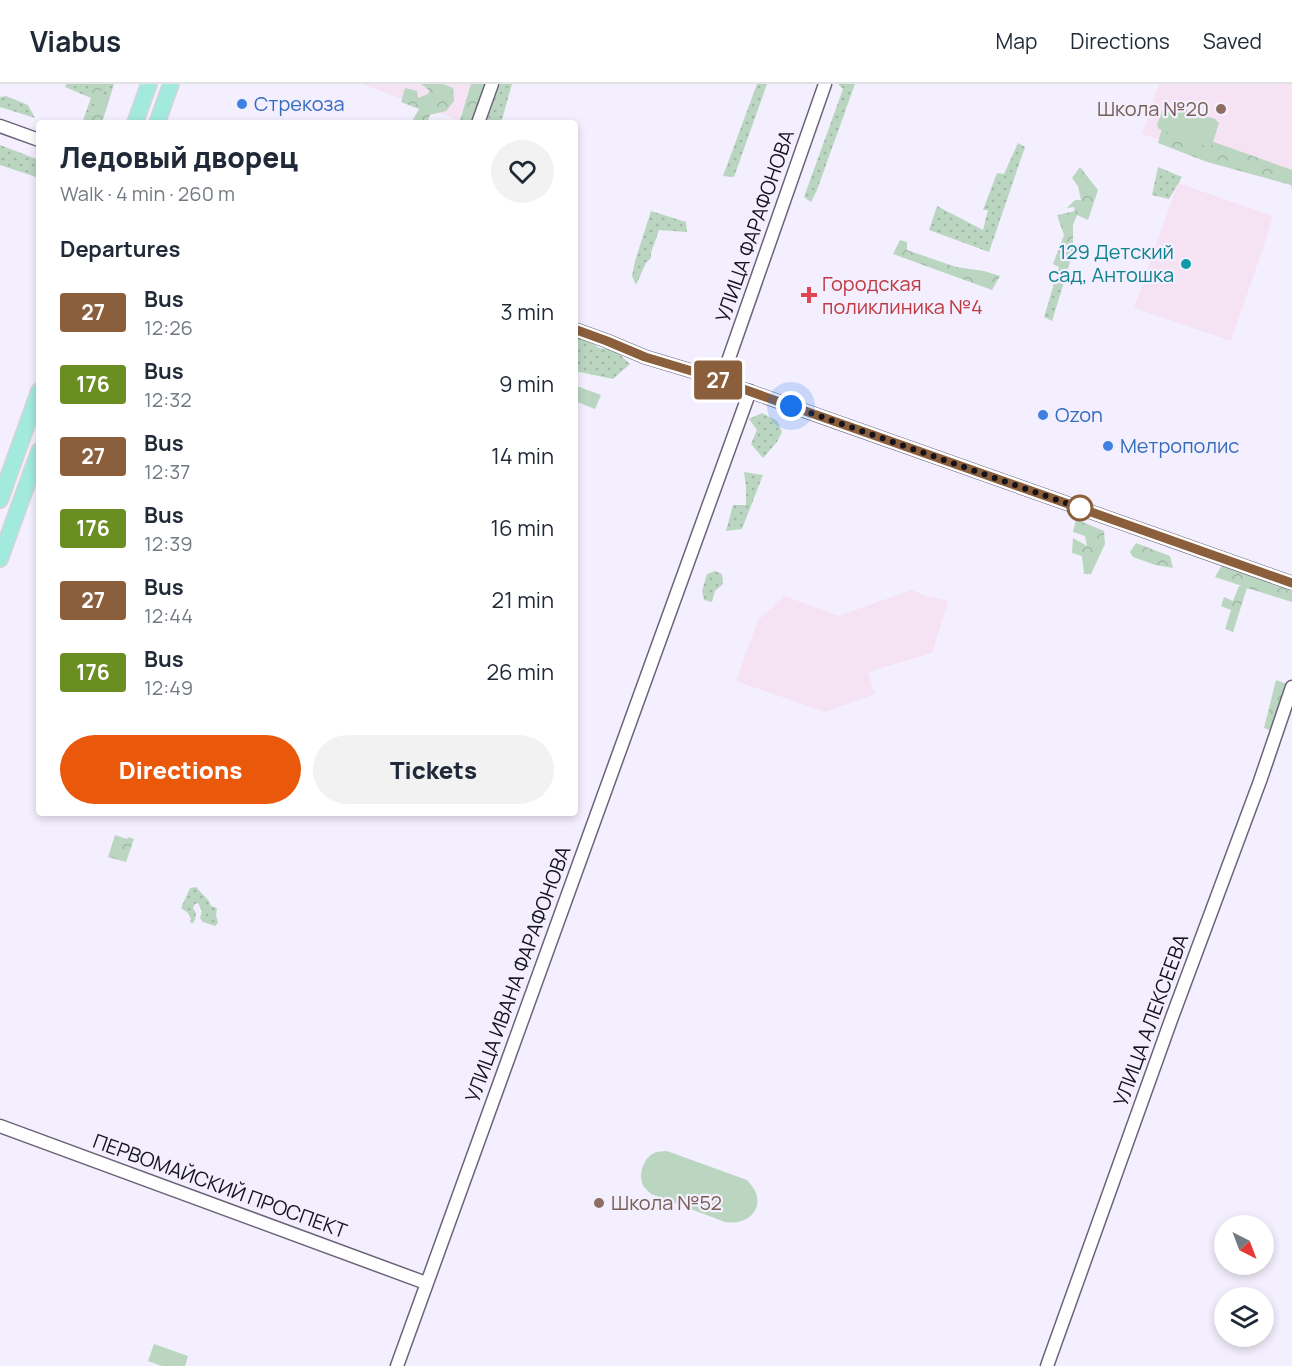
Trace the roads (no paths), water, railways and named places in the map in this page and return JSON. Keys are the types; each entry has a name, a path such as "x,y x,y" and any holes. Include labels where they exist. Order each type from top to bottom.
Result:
{"main road":[{"path":"136,120 149,84"},
{"path":"158,120 171,84"},
{"path":"0,500 33,428 36,410"},
{"path":"0,559 36,459"}],"street":[{"path":"479,120 492,84"},
{"name":"УЛИЦА ФАРАФОНОВА","path":"721,381 825,84"},
{"path":"0,126 36,139"},
{"path":"578,330 645,357 721,381 1292,583"},
{"name":"УЛИЦА ИВАНА ФАРАФОНОВА","path":"397,1366 750,392"},
{"name":"УЛИЦА АЛЕКСЕЕВА","path":"1047,1366 1171,1020 1264,770 1292,687"},
{"name":"ПЕРВОМАЙСКИЙ ПРОСПЕКТ","path":"0,1126 426,1283"}],"place":[{"name":"Стрекоза","path":"242,104"},
{"name":"Школа №20","path":"1221,109"},
{"name":"129 Детский сад, Антошка","path":"1186,264"},
{"name":"Городская поликлиника №4","path":"809,295"},
{"name":"Ozon","path":"1043,415"},
{"name":"Метрополис","path":"1108,446"},
{"name":"Школа №52","path":"599,1203"}]}
